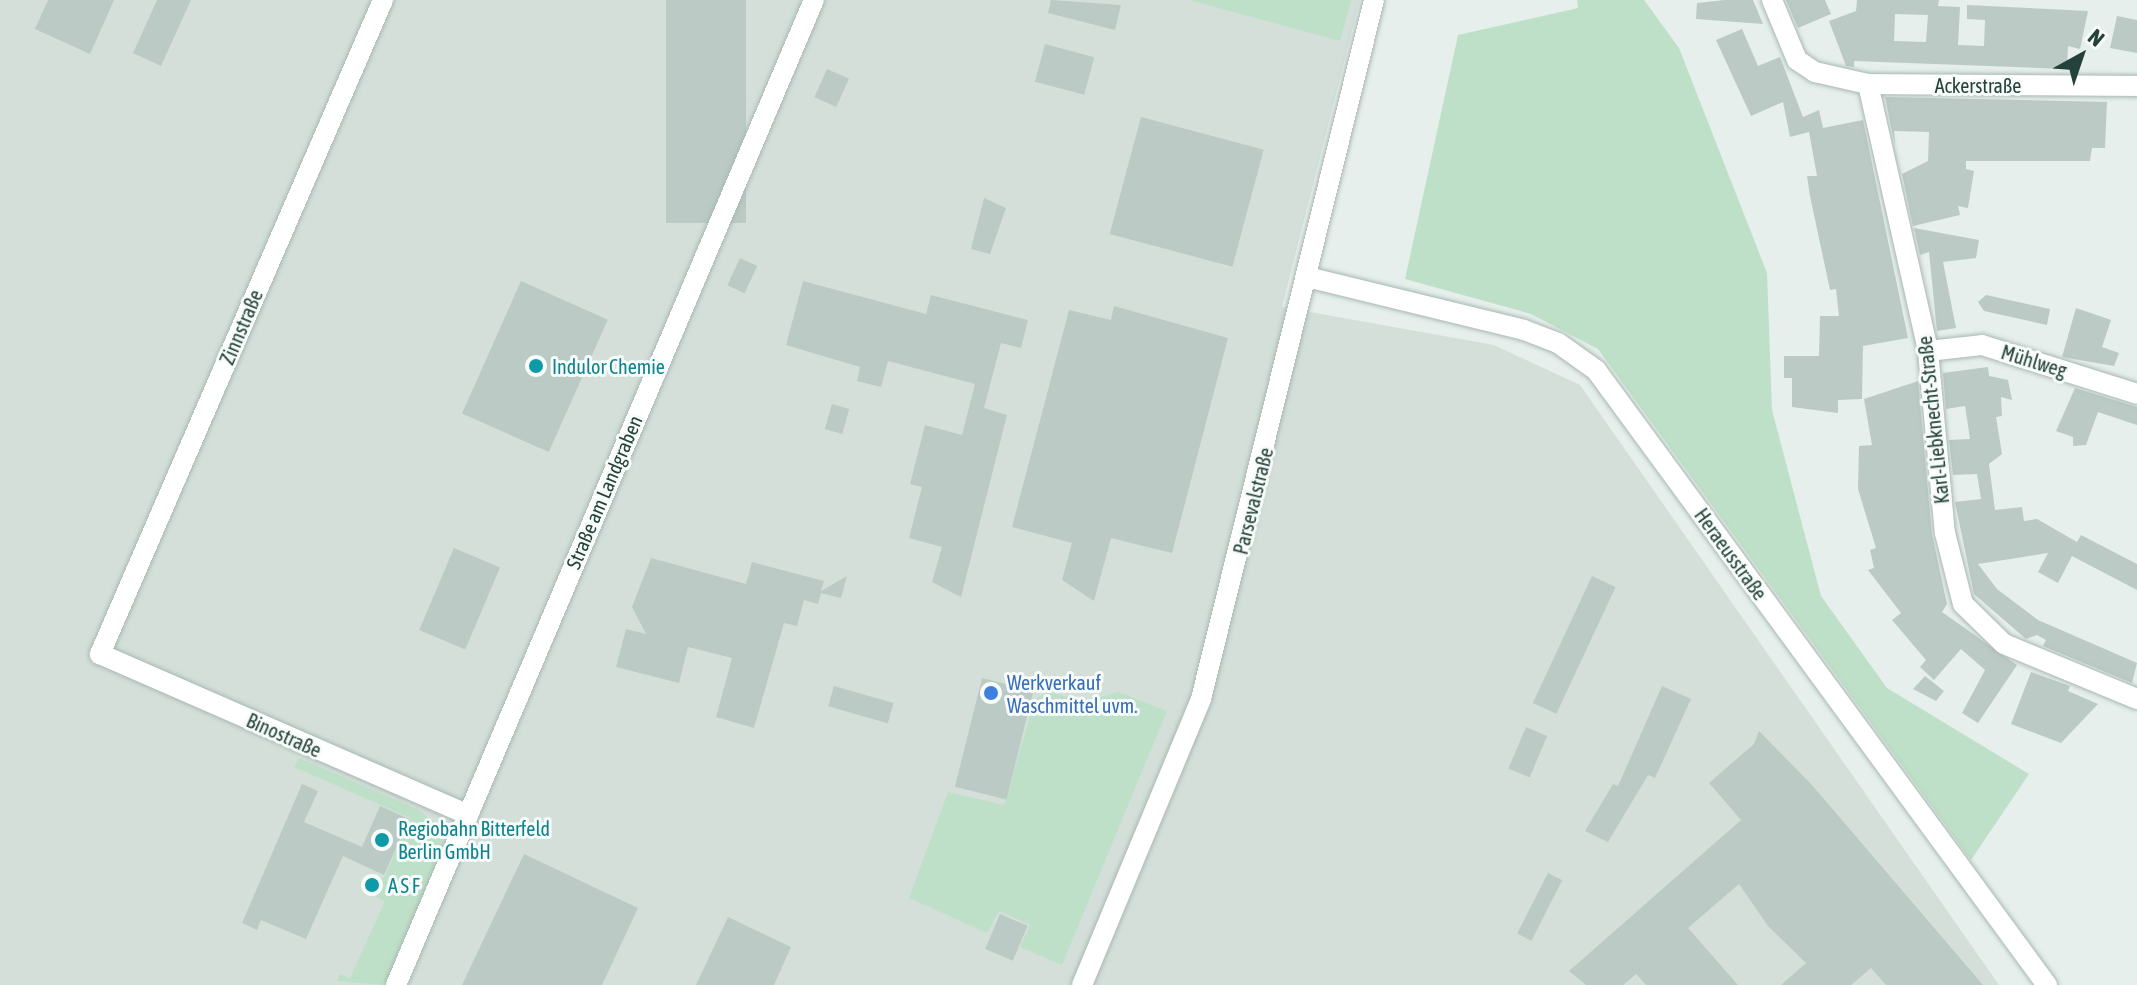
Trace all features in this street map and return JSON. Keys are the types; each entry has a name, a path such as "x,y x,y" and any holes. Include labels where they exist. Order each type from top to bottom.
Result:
{"street":[{"name":"Zinnstraße","path":"100,654 383,0"},
{"name":"Straße am Landgraben","path":"396,985 814,0"},
{"name":"Parsevalstraße","path":"1082,985 1198,710 1374,0"},
{"path":"1772,0 1797,60 1815,72 1868,84"},
{"name":"Ackerstraße","path":"1868,84 2137,86"},
{"name":"Karl-Liebknecht-Straße","path":"1868,84 1928,351 1945,533 1963,604 2004,644 2137,699"},
{"name":"Heraeusstraße","path":"1307,277 1542,336 1596,370 2047,985"},
{"name":"Mühlweg","path":"1928,351 1982,345 2137,394"},
{"name":"Binostraße","path":"100,654 468,815"}],"shaded area":[{"path":"0,0 1360,0 1282,307 1494,345 1580,385 1999,985 0,985"}],"green space":[{"path":"1189,0 1351,0 1340,41"},
{"path":"1577,0 1644,0 1679,48 1767,273 1772,410 1821,596 1887,688 2029,774 1971,860 1598,349 1531,314 1405,279 1458,35 1578,8"},
{"path":"1047,692 1088,701 1118,692 1167,711 1062,965 1020,947 1030,925 999,911 987,933 909,898 948,792 1004,805 1035,699"},
{"path":"299,758 417,809 441,827 443,854 385,985 337,981 340,974 350,978 385,901 363,891 368,879 384,878 410,818 294,767"}],"building":[{"path":"48,0 114,0 90,54 35,29"},
{"path":"157,0 191,0 161,66 133,53"},
{"path":"666,0 746,0 746,223 666,223"},
{"path":"1051,0 1121,5 1115,30 1048,13"},
{"path":"1753,0 1763,24 1696,19 1697,3"},
{"path":"1786,0 1825,0 1831,14 1798,28"},
{"path":"1857,0 1939,0 1938,6 1960,7 1958,45 1984,46 1985,20 1967,19 1967,5 2088,11 2080,49 2068,46 2067,69 1854,61 1854,67 1846,66 1829,21 1856,11","holes":["1895,14 1928,15 1926,42 1894,41"]},
{"path":"2117,16 2137,20 2137,53 2110,48"},
{"path":"1742,29 1758,66 1780,57 1803,117 1819,110 1823,128 1863,120 1908,338 1863,346 1862,399 1838,400 1838,413 1792,407 1792,378 1784,378 1784,356 1819,356 1820,316 1839,316 1836,289 1830,290 1810,196 1807,176 1817,176 1809,132 1790,137 1783,102 1751,116 1716,40"},
{"path":"1045,44 1094,57 1084,95 1035,82"},
{"path":"827,69 849,79 836,107 814,97"},
{"path":"1885,97 2107,102 2105,148 2092,148 2090,161 1966,161 1966,169 1974,171 1968,208 1958,206 1960,215 1913,226 1902,174 1928,161 1929,132 1894,131 1895,146"},
{"path":"1141,117 1264,150 1232,267 1110,234"},
{"path":"984,198 1006,208 990,254 971,249"},
{"path":"1914,228 1979,240 1976,258 1943,262 1956,328 1937,331 1929,252 1920,255"},
{"path":"740,258 757,266 745,293 727,285"},
{"name":"Indulor Chemie","path":"521,281 608,320 549,452 462,413"},
{"path":"803,281 926,314 931,295 1028,320 1021,348 1001,343 984,408 1007,415 961,597 932,582 942,547 909,538 922,487 910,484 925,425 962,435 975,384 888,361 881,387 857,381 860,367 786,345"},
{"path":"1986,295 2050,309 2047,325 1984,311 1978,302"},
{"path":"1114,306 1228,338 1172,553 1111,538 1094,601 1062,580 1072,543 1012,527 1069,310 1111,320"},
{"path":"2076,308 2111,320 2102,347 2119,353 2114,366 2062,357"},
{"path":"1988,367 1989,376 2008,380 2012,400 2001,397 2002,416 1996,417 2002,454 1989,464 1995,510 2022,507 2024,521 2037,519 2077,542 2081,535 2137,564 2137,590 2072,556 2058,583 2038,572 2048,553 1978,564 1997,589 2038,620 2137,663 2132,683 2043,646 2046,640 2037,635 2026,639 1974,594 1955,502 1981,499 1977,474 1953,475 1949,440 1970,439 1965,406 1946,409 1943,373"},
{"path":"1918,381 1932,534 1947,604 1942,612 2017,665 1978,723 1962,713 1985,670 1961,649 1934,680 1920,667 1926,660 1892,620 1901,613 1868,570 1874,568 1870,550 1876,548 1858,489 1859,446 1872,445 1864,399"},
{"path":"2075,388 2137,407 2137,425 2098,412 2086,445 2073,446 2073,437 2056,431"},
{"path":"832,404 849,409 842,434 825,429"},
{"path":"454,548 500,568 465,649 419,630"},
{"path":"651,558 746,584 752,562 824,581 821,591 847,576 841,598 821,593 818,604 804,600 797,626 784,623 754,728 716,717 732,658 688,647 679,683 616,667 626,629 646,634 632,607"},
{"path":"1592,576 1616,587 1556,714 1533,703"},
{"path":"2031,672 2070,686 2068,691 2098,704 2061,743 2011,724"},
{"path":"1925,676 1944,691 1936,701 1913,689"},
{"path":"982,678 1033,691 1006,799 955,787"},
{"path":"834,686 894,703 888,723 828,706"},
{"path":"1662,686 1691,699 1655,778 1648,775 1608,842 1585,831 1613,784 1618,786"},
{"path":"1526,727 1547,736 1530,777 1508,768"},
{"path":"1759,731 1812,785 1983,985 1886,985 1871,968 1851,985 1781,985 1806,963 1768,926 1739,884 1688,928 1738,985 1646,985 1636,974 1623,985 1586,985 1569,971 1741,820 1709,783 1754,744"},
{"path":"302,784 318,791 304,822 362,847 380,806 409,819 384,875 343,856 306,939 261,920 257,930 242,923"},
{"path":"524,854 638,908 602,985 462,985"},
{"path":"1548,873 1562,880 1531,941 1517,934"},
{"path":"1000,914 1028,926 1013,961 985,949"},
{"path":"728,917 791,947 774,985 696,985"}],"place":[{"name":"Indulor Chemie","path":"536,366"},
{"name":"Werkverkauf Waschmittel uvm.","path":"991,693"},
{"name":"Regiobahn Bitterfeld Berlin GmbH","path":"382,840"},
{"name":"A S F","path":"372,885"}]}
